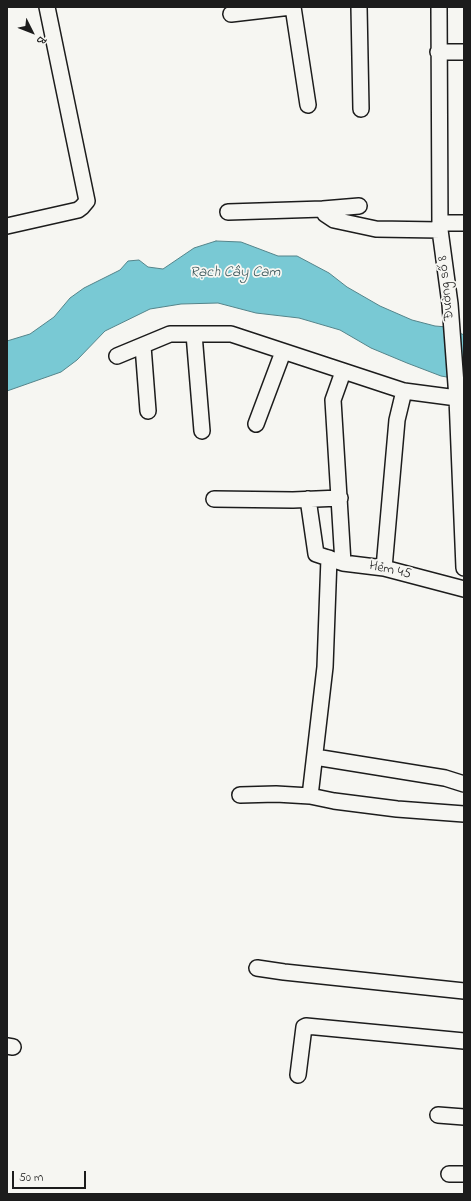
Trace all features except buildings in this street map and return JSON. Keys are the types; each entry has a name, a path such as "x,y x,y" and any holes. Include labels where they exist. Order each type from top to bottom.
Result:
{"street":[{"path":"7,226 78,210 87,201 47,7"},
{"path":"230,14 285,7 308,105"},
{"path":"359,7 361,109"},
{"name":"Đường số 8","path":"439,7 438,52 440,227 450,304 457,395 464,568"},
{"path":"438,52 464,52"},
{"path":"228,212 323,209 358,206"},
{"path":"323,209 329,218 334,220 376,230 440,227 464,223"},
{"path":"117,356 170,334 231,334 404,391 457,395"},
{"path":"194,334 202,431"},
{"path":"143,346 148,411"},
{"path":"256,424 283,352"},
{"path":"310,796 324,667 329,558 340,498 333,400 343,372"},
{"path":"384,568 397,420 404,391"},
{"path":"214,499 340,498"},
{"path":"308,499 329,558"},
{"name":"Hẻm 45","path":"329,558 384,568 464,589"},
{"path":"315,757 445,778 464,784"},
{"path":"240,795 276,794 310,796 334,802 464,814"},
{"path":"258,968 350,980 464,991"},
{"path":"298,1075 304,1027 306,1026 464,1041"},
{"path":"438,1115 464,1117"},
{"path":"449,1174 464,1174"}],"water":[{"name":"Rạch Cây Cam","path":"216,241 241,242 278,256 297,256 329,273 347,287 380,306 412,320 435,326 447,327 464,335 464,380 441,376 407,363 371,348 340,330 299,318 256,313 218,303 181,304 150,309 105,331 77,360 61,372 7,391 7,341 30,334 54,317 70,298 84,288 120,270 128,261 139,260 148,267 163,269 194,248"}]}
